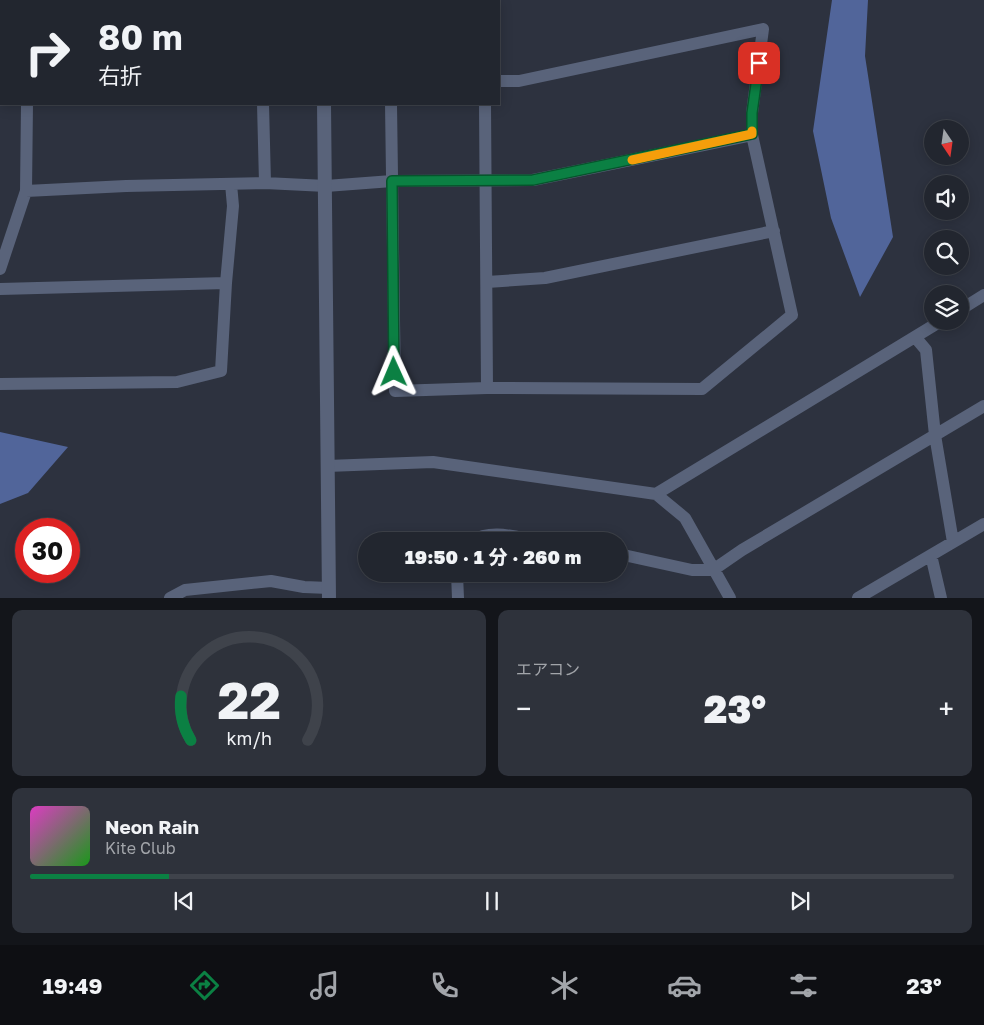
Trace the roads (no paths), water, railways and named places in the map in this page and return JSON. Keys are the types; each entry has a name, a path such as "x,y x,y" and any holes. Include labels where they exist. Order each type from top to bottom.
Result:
{"street":[{"path":"392,105 394,391 487,388 702,389 792,315 752,134 752,113 763,29 519,81 500,81"},
{"path":"0,269 26,191 27,105"},
{"path":"263,105 265,183"},
{"path":"170,598 185,590 272,581 329,593 324,105"},
{"path":"485,105 484,180 487,282 487,388"},
{"path":"26,191 126,186 265,183 326,186 392,181 533,180 752,134"},
{"path":"0,384 177,382 221,371 233,206 231,184"},
{"path":"487,282 545,278 774,231"},
{"path":"0,289 226,283"},
{"path":"969,304 984,295"},
{"path":"656,494 926,330"},
{"path":"915,337 926,350 935,436 953,542"},
{"path":"628,556 692,570 713,570 742,550 984,406"},
{"path":"327,466 433,462 656,494 685,518 730,598"},
{"path":"858,598 984,524"},
{"path":"931,555 941,598"},
{"path":"457,582 458,598"}]}
